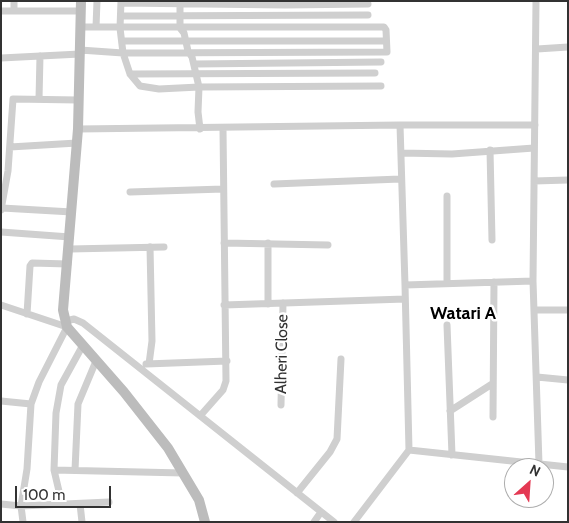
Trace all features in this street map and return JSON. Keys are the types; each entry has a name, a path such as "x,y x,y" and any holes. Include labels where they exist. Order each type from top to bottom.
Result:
{"street":[{"path":"14,1 14,11"},
{"path":"96,27 97,1"},
{"path":"536,1 534,281 539,458"},
{"path":"368,28 368,2 121,2 120,28 123,53 130,74 140,86 159,89 381,86"},
{"path":"180,3 180,28 184,33 188,52 194,64 199,87 198,112 200,129"},
{"path":"285,3 285,28"},
{"path":"330,3 330,16"},
{"path":"1,11 81,6 78,130 70,249 63,310 66,324 168,448 199,500 205,522"},
{"path":"121,16 285,17 368,15"},
{"path":"1,58 80,52 387,52 386,28 81,27"},
{"path":"122,41 386,42"},
{"path":"537,49 568,48"},
{"path":"265,52 266,87"},
{"path":"331,53 332,86"},
{"path":"39,99 40,56"},
{"path":"194,64 381,62"},
{"path":"130,74 266,75 376,73"},
{"path":"72,212 1,209 10,143 13,99 78,100"},
{"path":"354,522 409,450 400,125"},
{"path":"78,130 535,125"},
{"path":"200,416 223,390 227,361 224,305 223,129"},
{"path":"1,140 10,143 77,143"},
{"path":"401,153 452,154 534,148"},
{"path":"490,150 492,240"},
{"path":"274,184 400,179"},
{"path":"534,181 568,180"},
{"path":"130,192 223,189"},
{"path":"447,196 447,283"},
{"path":"1,232 70,237"},
{"path":"224,243 328,244"},
{"path":"268,244 268,304"},
{"path":"150,247 152,341 150,364"},
{"path":"70,249 164,247"},
{"path":"27,314 30,266 32,263 68,264"},
{"path":"405,285 534,281"},
{"path":"493,417 494,282"},
{"path":"224,305 405,299"},
{"name":"Alheri Close","path":"281,405 283,303"},
{"path":"1,305 66,324"},
{"path":"535,310 568,310"},
{"path":"22,522 21,506 27,469 31,404 66,324 74,319 83,323 136,364 334,522"},
{"path":"447,325 452,455"},
{"path":"62,504 54,470 56,414 61,385 83,346"},
{"path":"297,493 330,452 337,439 341,359"},
{"path":"75,470 78,404 96,361"},
{"path":"136,364 227,361"},
{"path":"536,377 568,380"},
{"path":"450,411 492,384"},
{"path":"1,401 31,404"},
{"path":"409,450 504,460"},
{"path":"554,466 568,467"},
{"path":"54,470 183,473"},
{"path":"1,504 21,506 109,502"},
{"path":"80,504 82,522"},
{"path":"314,522 321,512"}],"district":[{"name":"Watari A","path":"463,314"}]}
